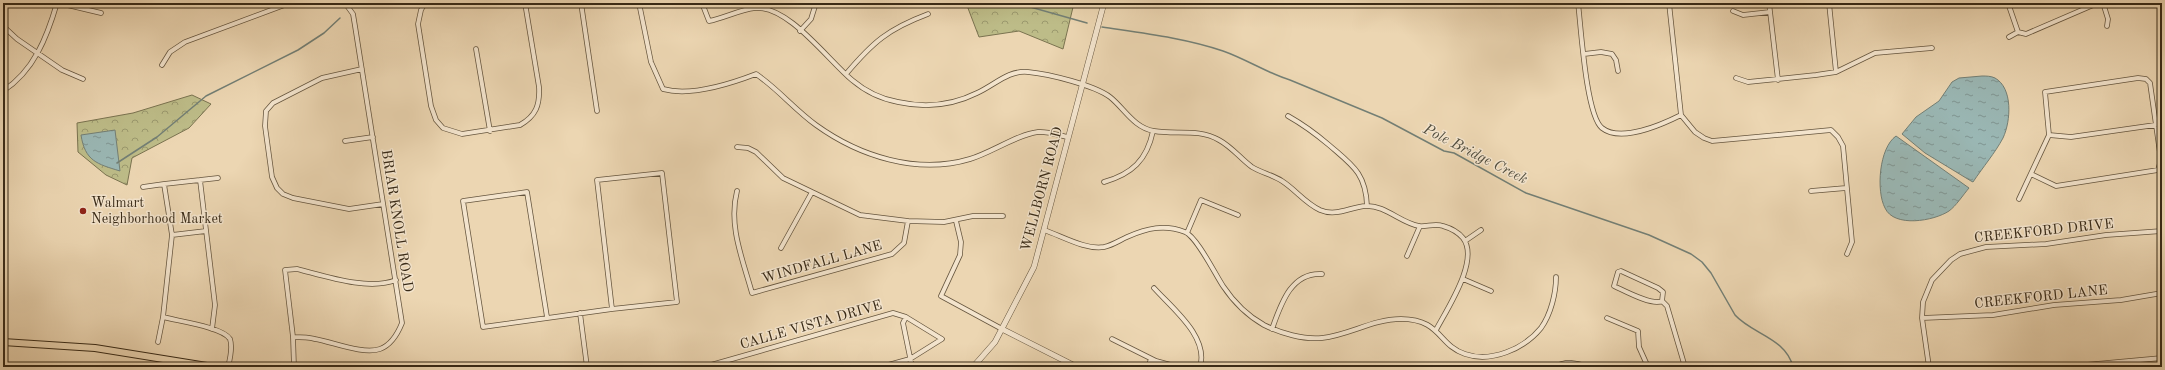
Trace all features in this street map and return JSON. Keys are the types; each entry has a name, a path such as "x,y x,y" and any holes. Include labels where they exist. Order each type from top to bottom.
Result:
{"main road":[{"path":"3,342 95,348 213,367"}],"street":[{"path":"3,91 18,80 38,52 44,41 58,3 101,13"},
{"path":"162,65 170,52 185,42 290,3"},
{"name":"BRIAR KNOLL ROAD","path":"293,337 314,338 358,349 380,349 389,343 398,333 402,323 353,14 345,3"},
{"path":"425,3 421,10 418,24 431,106 436,120 443,128 454,133 462,134 512,127 527,121 535,112 540,101 525,3"},
{"path":"581,3 596,111"},
{"path":"639,3 651,62 663,89 682,93 695,91 756,74 781,93 816,124 854,148 874,156 912,164 947,163 970,160 1031,133 1048,133 1067,137"},
{"path":"702,3 709,21 755,6 777,12 800,31 846,74 867,91 883,98 915,105 929,105 964,99 978,93 1013,73 1030,72 1097,89 1110,97 1137,124 1153,131 1190,132 1220,140 1234,150 1251,166 1282,180 1310,205 1322,211 1337,213 1368,206 1384,210 1420,226 1442,225 1453,230 1465,241 1468,258 1463,279 1436,330"},
{"path":"800,31 811,19 816,3"},
{"name":"WELLBORN ROAD","path":"973,367 995,342 1034,267 1067,137 1104,3"},
{"path":"1578,3 1592,113 1603,129 1614,134 1630,133 1681,115"},
{"path":"1669,3 1681,115 1694,132 1712,141 1831,130 1838,136 1843,146 1852,242 1847,254"},
{"path":"1769,3 1778,80"},
{"path":"1828,3 1836,72"},
{"path":"2008,3 2018,32"},
{"path":"2009,37 2018,32 2026,34 2098,3"},
{"path":"2103,3 2108,19 2107,26"},
{"path":"1733,12 1743,15 1770,12"},
{"path":"846,74 885,34 895,28 928,14"},
{"path":"3,26 17,39 38,52 62,70 83,79"},
{"path":"1736,78 1748,82 1778,80 1836,72 1875,53 1932,48"},
{"path":"476,49 490,131"},
{"path":"1584,54 1601,52 1612,54 1618,71"},
{"path":"362,69 322,78 273,103 266,111 265,126 272,177 277,188 283,194 293,198 349,209 383,204"},
{"path":"2019,200 2031,174 2049,135 2045,92 2138,78 2146,79 2150,83 2161,163 2158,170 2154,172 2056,186 2031,174"},
{"path":"1288,116 1312,129 1348,160 1360,174 1367,191 1368,206"},
{"path":"2049,135 2071,137 2162,124"},
{"path":"1104,182 1124,175 1137,166 1149,148 1153,131"},
{"path":"345,141 372,137"},
{"path":"737,147 748,148 756,152 784,178 860,215 908,221 956,221 973,216 1003,216"},
{"path":"547,317 527,192 463,201 483,327 547,317 677,302 662,172 597,180 612,309"},
{"path":"143,187 218,178"},
{"path":"200,180 215,305 212,329"},
{"path":"158,342 163,318 172,235 164,184"},
{"path":"1811,190 1846,188"},
{"name":"WINDFALL LANE","path":"737,191 733,207 737,240 752,293 892,254 904,242 908,221"},
{"path":"781,248 812,192"},
{"path":"1187,233 1201,200 1238,215"},
{"path":"956,221 961,242 960,255 941,296 1077,367"},
{"path":"1407,256 1420,226"},
{"path":"1044,230 1092,247 1104,247 1159,227 1171,228 1187,233 1236,302 1255,319 1272,329 1299,337 1322,338 1388,319 1413,319 1429,325 1463,354 1480,357 1503,353 1519,346 1541,327 1550,311 1556,277"},
{"path":"1465,241 1481,230"},
{"path":"172,235 206,231"},
{"name":"CREEKFORD DRIVE","path":"1929,367 1922,318 1923,302 1932,280 1950,260 1970,250 2162,231"},
{"path":"294,367 293,337 286,270 297,269 366,284 388,283 396,280"},
{"path":"1618,272 1624,272 1658,288 1663,292 1662,301 1648,301 1614,286 1618,272"},
{"path":"1272,329 1291,286 1313,273 1322,274"},
{"path":"1463,279 1491,291"},
{"path":"1154,288 1197,336 1203,358 1200,367"},
{"name":"CREEKFORD LANE","path":"1922,318 1993,315 2054,305 2121,300 2162,293"},
{"path":"1662,301 1667,306 1686,367"},
{"path":"580,313 587,367"},
{"name":"CALLE VISTA DRIVE","path":"704,367 893,313 906,317 942,339 910,359"},
{"path":"906,317 903,323 912,367"},
{"path":"163,318 212,329 229,338 231,352 228,367"},
{"path":"1607,318 1638,331 1639,347 1648,367"},
{"path":"1112,339 1151,359 1178,367"},
{"path":"2063,367 2162,358"},
{"path":"881,367 910,359"},
{"path":"1148,367 1151,359"},
{"path":"1555,367 1568,363 1579,363 1588,367"}],"green space":[{"path":"966,3 1074,3 1063,49 1019,31 979,37"},
{"path":"192,95 211,104 189,128 132,158 127,185 106,175 78,152 77,123 133,113"}],"water":[{"path":"1982,76 1993,77 2001,83 2008,97 2009,114 2006,131 2003,138 1993,155 1973,182 1925,153 1902,134 1916,117 1939,101 1952,82 1959,78"},
{"path":"115,130 120,171 93,160 86,151 81,135"},
{"path":"1896,136 1969,188 1952,209 1934,218 1915,221 1897,218 1890,214 1885,208 1882,201 1880,181 1881,170 1886,150 1890,142"}],"waterway":[{"name":"Pole Bridge Creek","path":"1016,3 1087,23"},
{"path":"117,163 157,137 206,96 298,50 324,33 340,18"},
{"name":"Pole Bridge Creek","path":"1102,27 1179,39 1209,46 1232,54 1273,74 1382,118 1444,151 1454,153 1526,193 1649,235 1691,254 1702,262 1711,273 1735,315 1742,322 1768,337 1783,349 1789,357 1793,367"}],"place":[{"name":"Walmart Neighborhood Market","path":"83,211"}]}
